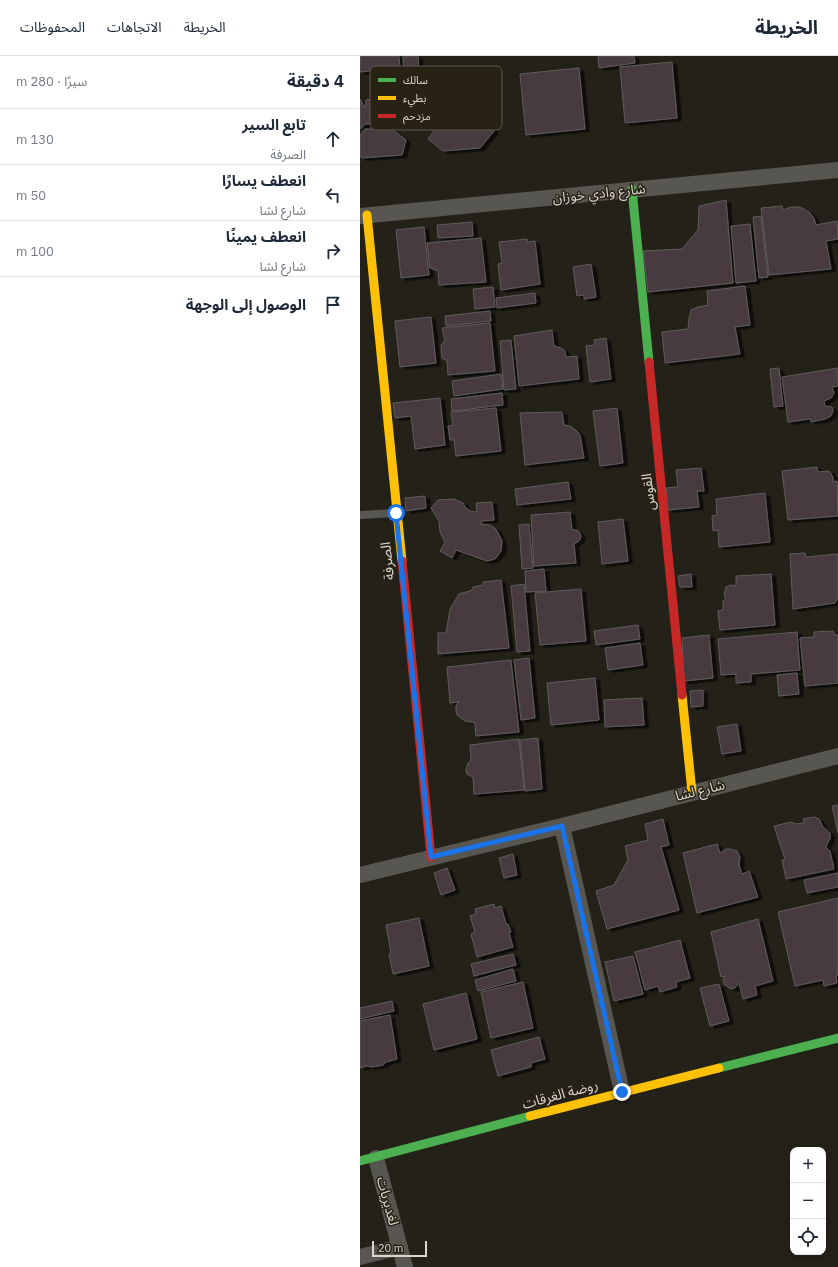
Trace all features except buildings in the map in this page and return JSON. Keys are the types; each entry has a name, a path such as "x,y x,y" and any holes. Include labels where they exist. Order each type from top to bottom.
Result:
{"street":[{"name":"شارع وادي خوزان","path":"363,215 838,170"},
{"name":"القوس","path":"632,189 692,792"},
{"name":"الصرفة","path":"363,215 396,513 431,857"},
{"name":"شارع لشا","path":"360,875 562,826 838,756"},
{"path":"562,826 622,1092"},
{"name":"روضة الغرقات","path":"360,1161 622,1092 838,1038"},
{"name":"لغديريات","path":"376,1158 405,1267"},
{"path":"360,1257 400,1247"}],"lane":[{"path":"360,515 396,513"}],"traffic: fast":[{"path":"632,189 649,362"},
{"path":"719,1068 838,1038"},
{"path":"360,1161 530,1116"}],"traffic: slow":[{"path":"367,215 402,561"},
{"path":"682,695 692,792"},
{"path":"530,1116 719,1068"}],"traffic: jam":[{"path":"649,362 682,695"},
{"path":"402,561 431,857"}],"route":[{"path":"396,513 431,857 562,826 622,1092"}]}
